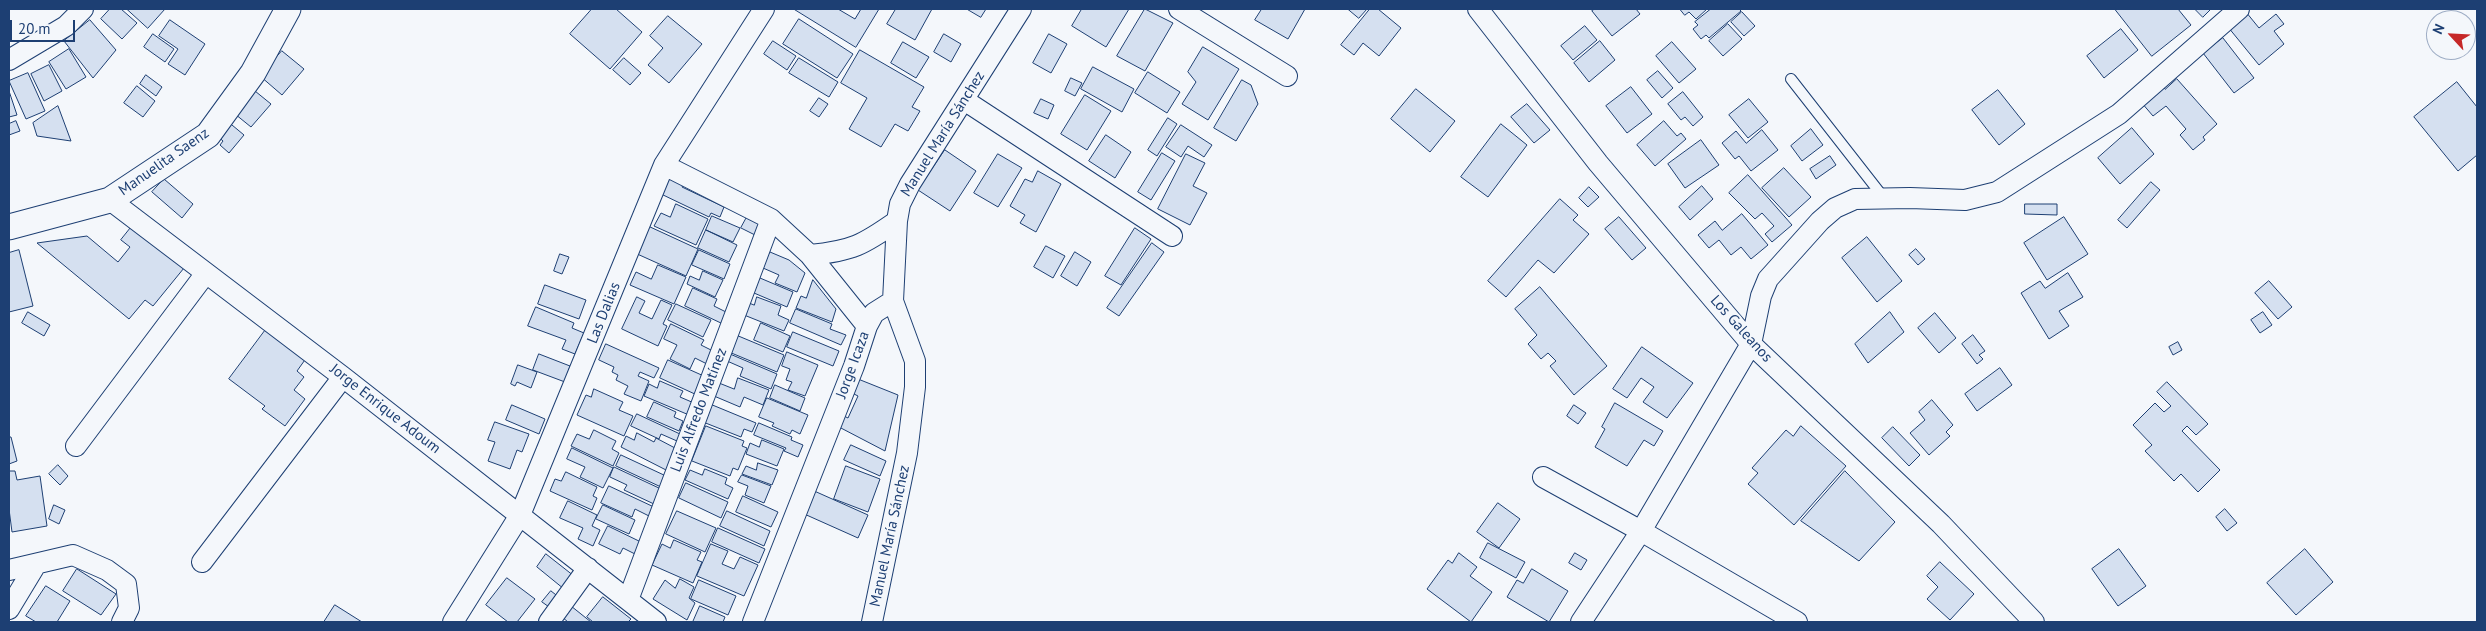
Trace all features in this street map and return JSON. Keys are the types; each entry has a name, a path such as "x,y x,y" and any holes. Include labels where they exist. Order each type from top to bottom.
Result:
{"street":[{"path":"9,60 66,26 83,9"},
{"name":"Manuelita Saenz","path":"9,227 110,200 208,135 253,73 288,9"},
{"name":"Las Dalias","path":"453,622 520,515 664,165 764,9"},
{"name":"Manuel María Sánchez","path":"872,622 907,453 915,387 915,361 893,301 900,204 910,184 1021,9"},
{"path":"1179,9 1288,76"},
{"name":"Los Galeanos","path":"1478,9 1598,163 1752,344 1941,524 2034,622"},
{"path":"1582,622 1641,531 1752,344 1761,296 1768,279 1820,221 1836,208 1855,199 1965,200 1997,192 2120,114 2239,9"},
{"path":"964,100 1172,236"},
{"name":"Jorge Icaza","path":"664,165 771,219 810,254 867,326 854,366 753,622"},
{"name":"Jorge Enrique Adoum","path":"110,200 343,377 656,622"},
{"name":"Luis Alfredo Matínez","path":"628,600 771,219"},
{"path":"810,254 844,252 870,240 898,221"},
{"path":"76,446 206,273"},
{"path":"867,326 874,313 893,301"},
{"path":"202,562 343,377"},
{"path":"1543,477 1641,531 1797,622"},
{"path":"9,570 36,566 74,555 107,570 126,584 129,608 122,622"},
{"path":"9,609 36,566"},
{"path":"549,622 588,568"}],"lane":[{"path":"1791,79 1884,198"}],"building":[{"path":"110,9 121,9 137,23 122,39 101,19"},
{"path":"127,9 165,9 148,28"},
{"path":"592,9 616,9 642,32 610,69 570,34"},
{"path":"794,9 838,9 855,19 861,9 879,9 856,47"},
{"path":"896,9 932,9 915,40 887,24"},
{"path":"967,9 986,9 981,17"},
{"path":"1082,9 1129,9 1106,47 1072,26"},
{"path":"1145,9 1173,23 1145,71 1117,56"},
{"path":"1262,9 1305,9 1288,39 1255,20"},
{"path":"1348,9 1367,9 1359,18"},
{"path":"1370,9 1378,9 1401,28 1379,56 1363,43 1354,55 1341,45"},
{"path":"1595,9 1636,9 1640,14 1612,36 1592,11"},
{"path":"1680,9 1707,9 1696,19 1689,12 1685,15"},
{"path":"1711,9 1739,9 1741,11 1709,38 1706,35 1701,39 1693,29 1698,25 1695,22"},
{"path":"2115,9 2178,9 2191,25 2152,56"},
{"path":"2195,9 2211,9 2203,17"},
{"path":"1742,12 1755,26 1744,36 1731,22"},
{"path":"2246,12 2259,28 2276,14 2284,24 2274,31 2284,44 2259,65 2228,27"},
{"path":"668,16 702,44 669,83 648,65 663,48 650,36"},
{"path":"799,19 853,54 837,78 783,44"},
{"path":"90,20 116,50 93,78 64,41"},
{"path":"170,20 205,44 185,75 168,64 178,49 159,36"},
{"path":"1728,24 1742,39 1723,56 1709,41"},
{"path":"1585,26 1597,40 1573,60 1561,46"},
{"path":"2121,29 2138,50 2104,78 2087,56"},
{"path":"153,34 174,49 165,62 144,47"},
{"path":"944,34 961,44 951,62 934,52"},
{"path":"1049,34 1067,44 1051,73 1033,63"},
{"path":"2223,38 2254,78 2234,93 2203,53"},
{"path":"773,41 796,56 787,70 764,54"},
{"path":"1600,41 1615,60 1589,82 1574,63"},
{"path":"903,42 929,57 916,78 891,63"},
{"path":"1672,42 1696,69 1679,83 1656,56"},
{"path":"1203,47 1239,69 1208,120 1182,104 1196,82 1188,72"},
{"path":"69,49 86,77 66,89 49,62"},
{"path":"860,50 924,87 912,107 920,111 908,131 895,124 881,147 849,129 867,98 841,83"},
{"path":"282,51 304,69 282,95 260,76"},
{"path":"624,58 641,73 630,85 613,70"},
{"path":"799,58 838,82 829,97 789,73"},
{"path":"49,65 62,91 44,101 31,74"},
{"path":"1093,67 1134,89 1122,112 1081,89"},
{"path":"1658,71 1673,88 1662,98 1647,80"},
{"path":"1148,72 1180,92 1167,113 1135,93"},
{"path":"28,73 45,111 26,119 9,81"},
{"path":"146,75 162,87 156,96 140,84"},
{"path":"1071,78 1082,83 1075,96 1065,91"},
{"path":"2177,79 2217,124 2203,137 2205,140 2193,150 2180,135 2186,129 2166,106 2153,116 2141,102 2161,84 2165,89"},
{"path":"1242,80 1251,85 1258,104 1236,141 1214,128"},
{"path":"2457,82 2477,107 2477,155 2458,171 2414,117"},
{"path":"137,86 155,101 143,117 124,103"},
{"path":"1631,87 1652,114 1627,133 1606,106"},
{"path":"1416,89 1455,121 1430,152 1391,119"},
{"path":"1998,90 2025,124 1999,145 1972,110"},
{"path":"9,91 17,115 9,117"},
{"path":"255,91 271,104 251,127 235,114"},
{"path":"1683,92 1703,117 1693,126 1685,117 1681,120 1668,104"},
{"path":"1085,95 1111,111 1087,150 1061,134"},
{"path":"819,98 828,104 819,117 810,111"},
{"path":"1041,99 1054,105 1048,119 1034,113"},
{"path":"1749,99 1768,122 1748,138 1729,115"},
{"path":"1527,104 1550,130 1534,143 1511,117"},
{"path":"58,106 71,141 37,136 33,123"},
{"path":"1168,118 1177,124 1157,156 1148,150"},
{"path":"226,120 244,135 229,153 220,145 223,141 215,134"},
{"path":"16,121 20,131 9,135 9,124"},
{"path":"1664,121 1677,136 1681,133 1686,139 1655,166 1637,145"},
{"path":"1501,124 1527,145 1488,197 1461,177"},
{"path":"1181,125 1212,145 1204,157 1188,146 1181,157 1166,147"},
{"path":"2132,128 2154,154 2120,184 2098,158"},
{"path":"1811,129 1823,145 1802,161 1791,146"},
{"path":"1762,130 1778,150 1751,171 1739,156 1735,159 1722,143 1736,131 1746,143"},
{"path":"1106,135 1131,152 1115,178 1089,161"},
{"path":"1701,140 1719,165 1685,188 1668,164"},
{"path":"945,150 976,171 950,211 918,190"},
{"path":"1162,153 1175,161 1151,200 1138,192"},
{"path":"998,154 1022,168 998,207 974,193"},
{"path":"1186,154 1205,163 1193,186 1207,193 1190,225 1158,209"},
{"path":"1830,156 1836,165 1816,179 1810,169"},
{"path":"1784,168 1811,197 1789,217 1762,188"},
{"path":"1038,171 1061,184 1036,232 1020,223 1025,215 1010,206 1025,179 1032,182"},
{"path":"1748,175 1792,225 1772,242 1765,234 1774,226 1762,213 1755,219 1729,193"},
{"path":"668,176 684,183 682,187 724,207 720,217 711,213 709,217 659,193"},
{"path":"164,179 193,204 182,218 152,192"},
{"path":"2151,182 2160,190 2127,228 2118,220"},
{"path":"1702,186 1713,199 1690,220 1679,207"},
{"path":"1589,187 1599,197 1588,207 1579,198"},
{"path":"1560,199 1578,215 1573,220 1589,234 1554,273 1538,260 1506,297 1488,281"},
{"path":"676,204 708,219 696,245 654,226 661,213 670,217"},
{"path":"2025,204 2057,204 2057,215 2025,214"},
{"path":"1742,214 1768,245 1751,259 1741,247 1731,255 1719,240 1709,248 1698,235 1715,221 1722,230"},
{"path":"712,216 740,228 733,242 706,230"},
{"path":"747,217 760,224 755,235 741,228"},
{"path":"1619,217 1646,248 1632,260 1605,229"},
{"path":"2064,217 2088,254 2047,280 2024,243"},
{"path":"133,225 184,268 153,306 145,300 129,319 37,243 87,236 118,262 130,247 121,240"},
{"path":"648,226 698,249 686,276 635,253"},
{"path":"1135,228 1151,239 1121,285 1105,276"},
{"path":"706,230 737,245 729,262 698,248"},
{"path":"1867,237 1902,281 1877,302 1842,258"},
{"path":"1152,243 1164,252 1119,316 1107,308"},
{"path":"1046,246 1065,256 1053,278 1034,267"},
{"path":"1916,249 1925,259 1918,265 1909,255"},
{"path":"19,250 33,306 9,312 9,253"},
{"path":"699,250 730,264 724,279 692,265"},
{"path":"770,252 789,260 805,273 797,292 775,283 779,275 763,268"},
{"path":"1075,252 1091,262 1077,286 1061,276"},
{"path":"560,254 569,257 562,274 554,271"},
{"path":"658,265 686,277 674,304 630,285 636,272 651,279"},
{"path":"703,271 723,280 715,297 687,284 690,276 699,280"},
{"path":"2068,273 2083,297 2059,311 2069,326 2049,339 2021,293 2040,281 2045,288"},
{"path":"760,278 793,292 787,307 754,293"},
{"path":"813,280 836,309 832,322 796,308 801,296 806,298"},
{"path":"2269,281 2292,307 2278,319 2255,293"},
{"path":"545,285 586,300 579,319 538,304"},
{"path":"1540,287 1607,366 1574,395 1550,366 1556,361 1548,353 1541,359 1528,344 1537,335 1515,309"},
{"path":"693,288 717,299 714,306 728,313 723,324 685,306"},
{"path":"637,297 645,301 639,313 652,319 661,300 672,305 663,324 667,326 658,346 622,329"},
{"path":"757,297 781,306 778,315 789,320 784,331 744,315 749,303 754,305"},
{"path":"676,304 711,320 703,337 668,320"},
{"path":"536,307 574,323 572,328 584,333 575,354 562,349 566,340 528,326"},
{"path":"796,309 832,324 830,329 846,335 841,345 790,323"},
{"path":"28,312 50,325 44,336 22,323"},
{"path":"1890,312 1904,332 1868,363 1855,344"},
{"path":"2263,312 2272,325 2260,333 2251,320"},
{"path":"1935,313 1956,338 1939,353 1918,328"},
{"path":"761,323 790,336 783,352 754,340"},
{"path":"671,324 704,340 701,345 715,352 709,365 695,358 690,369 670,359 677,345 664,339"},
{"path":"267,328 307,357 297,371 304,377 294,390 305,399 285,426 262,409 265,406 229,379"},
{"path":"793,332 839,351 833,366 787,347"},
{"path":"736,335 784,355 777,372 729,352"},
{"path":"1973,335 1985,351 1979,355 1983,359 1977,364 1962,344"},
{"path":"2178,342 2182,350 2173,355 2169,347"},
{"path":"606,344 659,368 654,378 640,372 638,376 649,381 641,401 624,394 628,386 616,380 618,375 612,372 614,367 599,360"},
{"path":"1642,347 1693,383 1667,418 1643,402 1654,387 1641,378 1627,398 1613,389"},
{"path":"787,352 818,365 805,396 788,390 792,382 786,380 790,369 782,366"},
{"path":"539,354 570,366 565,382 533,370"},
{"path":"730,354 777,374 771,389 740,376 743,368 727,361"},
{"path":"668,360 706,377 697,395 660,378"},
{"path":"518,365 537,372 531,388 517,382 515,386 511,384"},
{"path":"2000,368 2012,385 1977,411 1965,394"},
{"path":"738,378 769,390 763,405 744,397 740,407 714,396 719,383 734,389"},
{"path":"858,379 898,395 885,451 839,427 844,416 848,418 858,396 852,393"},
{"path":"660,381 683,391 680,397 694,403 689,415 644,396 649,384 657,388"},
{"path":"2167,382 2208,424 2196,435 2187,426 2182,431 2220,470 2198,492 2181,474 2174,481 2145,451 2152,445 2133,425 2155,403 2164,412 2171,406 2157,392"},
{"path":"775,385 805,398 800,411 770,398"},
{"path":"594,389 623,402 619,410 633,416 624,436 577,415 586,395 591,397"},
{"path":"767,398 808,415 800,434 792,430 790,434 772,426 774,423 759,417"},
{"path":"1932,400 1953,425 1946,432 1950,436 1929,455 1910,433 1925,420 1919,412"},
{"path":"654,402 676,412 674,417 683,421 679,431 647,417"},
{"path":"1615,403 1663,431 1654,446 1644,440 1627,466 1595,447 1605,429 1602,427"},
{"path":"710,404 756,423 752,432 744,429 741,437 703,422"},
{"path":"512,405 545,419 539,434 506,420"},
{"path":"1574,405 1586,413 1578,424 1567,416"},
{"path":"637,414 680,434 677,441 661,434 659,439 631,426"},
{"path":"495,422 529,434 522,452 517,450 510,469 488,461 495,442 488,440"},
{"path":"759,423 792,437 791,440 803,445 798,457 784,451 786,448 754,435"},
{"path":"706,426 744,441 742,446 747,448 738,470 733,468 730,476 692,461"},
{"path":"1801,426 1846,466 1794,525 1748,484 1758,473 1752,468 1786,430 1793,436"},
{"path":"1893,427 1920,455 1909,466 1882,438"},
{"path":"594,430 616,441 612,449 619,453 613,466 571,446 577,434 589,439"},
{"path":"637,433 654,442 656,438 675,448 668,471 621,447 626,436 634,440"},
{"path":"9,437 11,437 17,461 9,464"},
{"path":"762,440 784,449 777,466 746,454 750,443 759,447"},
{"path":"851,445 886,461 880,476 844,460"},
{"path":"572,448 613,468 603,488 580,477 585,467 567,459"},
{"path":"621,455 666,476 661,487 616,466"},
{"path":"758,463 778,470 772,485 742,474 746,466 756,470"},
{"path":"58,465 68,476 60,485 49,474"},
{"path":"846,466 880,479 868,512 834,499"},
{"path":"614,467 661,489 654,504 624,490 627,485 610,477"},
{"path":"705,469 727,478 725,484 733,488 728,499 685,480 690,470 702,475"},
{"path":"9,471 15,471 17,480 40,476 47,526 12,532 9,509"},
{"path":"1845,471 1895,522 1859,561 1801,521"},
{"path":"566,472 597,487 593,496 597,498 592,510 550,491 555,479 561,481"},
{"path":"742,475 771,486 764,503 745,495 748,486 738,482"},
{"path":"686,483 728,502 721,518 679,498"},
{"path":"609,486 654,507 649,516 635,509 632,517 601,503"},
{"path":"812,490 868,515 858,538 802,513"},
{"path":"743,496 778,512 771,527 736,512"},
{"path":"568,501 597,515 592,526 600,530 593,546 578,539 583,528 560,518"},
{"path":"1498,503 1520,519 1499,548 1477,532"},
{"path":"54,505 65,510 59,524 49,519"},
{"path":"603,505 635,520 629,534 596,519"},
{"path":"2225,509 2237,523 2227,531 2216,517"},
{"path":"677,511 716,528 705,552 666,534"},
{"path":"727,511 770,531 764,546 720,526"},
{"path":"608,526 643,543 637,555 623,548 620,554 599,544"},
{"path":"718,528 765,549 759,563 712,542"},
{"path":"674,540 701,552 697,560 702,562 693,583 652,565 662,544 670,548"},
{"path":"1488,543 1525,562 1516,578 1480,558"},
{"path":"711,544 728,551 722,564 734,569 740,557 758,565 744,596 697,576"},
{"path":"2119,549 2146,586 2118,606 2092,569"},
{"path":"2305,549 2333,582 2296,615 2267,583"},
{"path":"1459,553 1477,567 1470,576 1492,592 1471,622 1427,589 1448,560 1452,563"},
{"path":"1575,553 1587,560 1581,570 1569,563"},
{"path":"546,554 574,576 564,589 537,567"},
{"path":"1940,562 1974,594 1950,620 1927,599 1938,587 1927,576"},
{"path":"77,569 116,594 101,615 63,591"},
{"path":"1532,569 1568,591 1549,622 1507,597 1517,580 1523,583"},
{"path":"507,578 535,599 517,622 508,622 486,605"},
{"path":"680,579 694,587 689,598 695,603 687,620 653,599 665,580 675,588"},
{"path":"699,580 736,596 728,615 691,599"},
{"path":"46,586 70,601 57,622 36,622 26,616"},
{"path":"551,591 560,598 552,609 542,602"},
{"path":"603,597 631,619 628,622 593,622 587,617"},
{"path":"335,605 362,622 324,622"},
{"path":"571,606 591,622 568,622 562,617"},
{"path":"700,606 725,617 723,622 693,622"}]}
